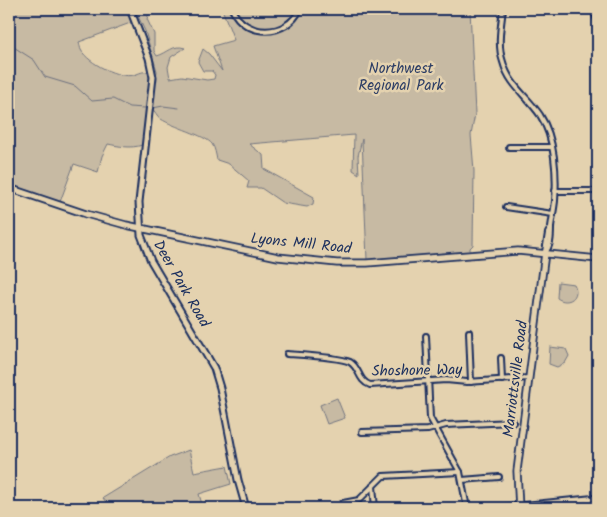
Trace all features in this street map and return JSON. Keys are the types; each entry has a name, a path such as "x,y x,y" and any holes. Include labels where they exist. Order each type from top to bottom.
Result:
{"main road":[{"name":"Lyons Mill Road","path":"9,188 92,216 139,229 268,256 343,263 406,261 513,251 598,259"},
{"name":"Marriottsville Road","path":"519,507 517,471 545,253"}],"street":[{"name":"Deer Park Road","path":"130,9 149,58 152,73 139,196 139,229 149,256 216,372 238,480 246,508"},
{"path":"232,9 245,25 266,31 276,30 287,25 300,9"},
{"name":"Marriottsville Road","path":"503,9 500,43 503,63 510,80 539,115 547,130 551,147 555,191 554,214 549,247 545,253"},
{"path":"593,9 598,23"},
{"path":"509,147 551,147"},
{"path":"555,191 598,190"},
{"path":"506,207 554,214"},
{"path":"469,332 472,382"},
{"path":"426,336 430,414 435,428 460,472 466,508"},
{"name":"Shoshone Way","path":"288,354 346,361 355,366 363,382 370,385 529,378"},
{"path":"501,358 502,380"},
{"path":"362,432 513,422"},
{"path":"344,508 343,503 359,500 373,485 386,476 460,472"},
{"path":"462,480 499,477"},
{"path":"373,485 375,508"},
{"path":"500,508 598,498"},
{"path":"588,499 589,508"}],"green space":[{"name":"Northwest Regional Park","path":"9,9 156,9 150,10 147,19 154,34 154,51 157,56 177,47 185,48 171,57 168,67 170,78 182,76 207,80 214,79 215,75 212,71 203,71 198,62 203,49 222,71 213,46 234,40 222,9 470,9 475,114 471,135 474,171 473,245 470,248 470,253 367,260 362,139 358,156 359,174 353,170 354,135 249,144 263,155 264,169 314,197 313,204 307,207 283,203 261,188 247,188 249,181 229,164 217,160 212,144 196,134 161,119 151,108 157,71 145,31 137,14 131,15 133,22 79,42 81,50 90,60 112,72 128,76 149,72 149,92 142,145 129,147 108,144 102,156 98,172 74,164 60,202 9,186"},
{"path":"558,282 574,284 576,293 572,299 565,301 557,298"},
{"path":"550,347 566,349 569,356 565,363 557,367 549,364"},
{"path":"337,398 345,418 327,424 320,405"},
{"path":"189,450 194,472 227,466 231,484 199,494 203,508 110,508 103,498 170,457"}],"waterway":[{"path":"9,44 34,60 45,77 75,86 92,101 113,99 129,107 145,108"},
{"path":"153,108 163,106 179,108"}]}
